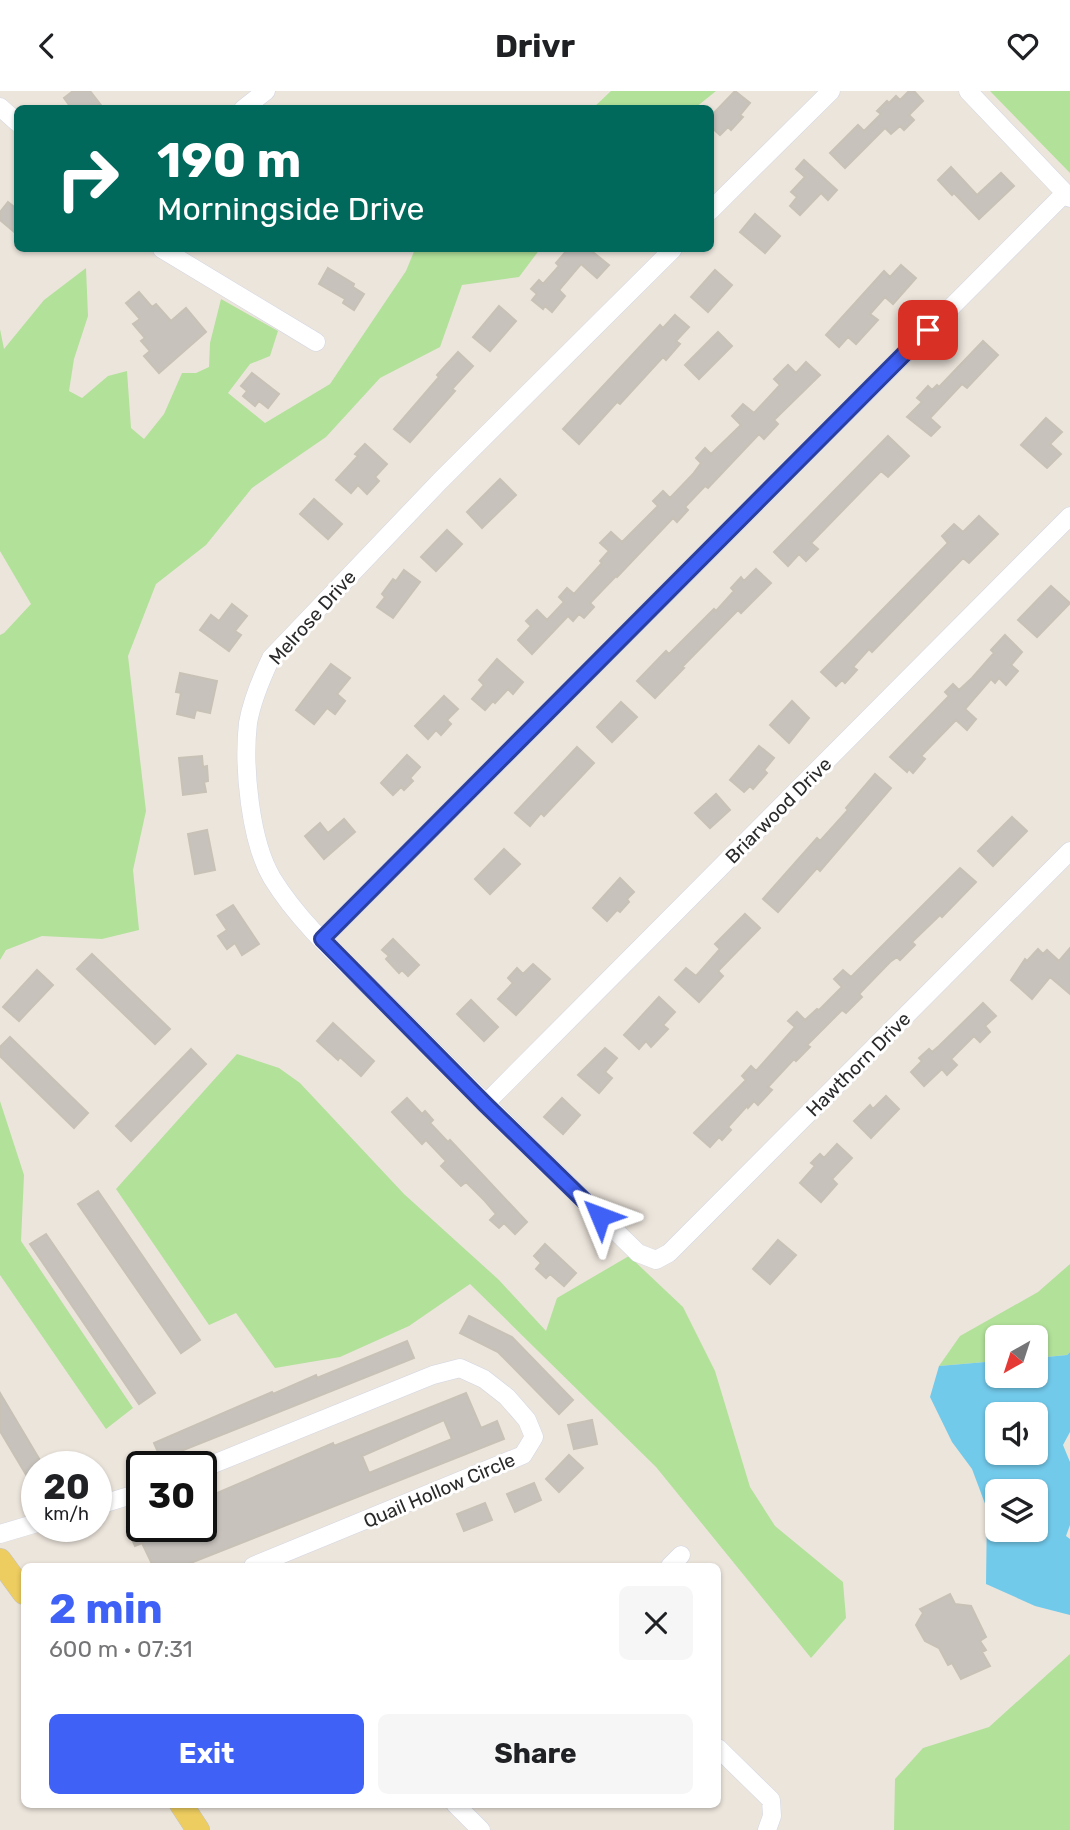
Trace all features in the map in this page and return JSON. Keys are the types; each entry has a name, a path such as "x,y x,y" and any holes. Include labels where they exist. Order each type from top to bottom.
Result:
{"main road":[{"path":"0,1560 21,1589"},
{"path":"184,1808 198,1830"}],"street":[{"path":"248,105 267,91"},
{"path":"714,207 831,91"},
{"path":"322,939 1068,195 968,91"},
{"path":"0,107 14,119"},
{"path":"167,252 316,342"},
{"name":"Melrose Drive","path":"638,1253 485,1104 294,909 271,877 254,825 247,758 248,723 256,689 271,658 440,481 670,252"},
{"name":"Briarwood Drive","path":"485,1104 1070,516"},
{"name":"Hawthorn Drive","path":"638,1253 656,1260 669,1253 1070,851"},
{"name":"Quail Hollow Circle","path":"217,1463 433,1375 460,1368 484,1379 508,1397 527,1420 534,1437 523,1455 260,1563"},
{"path":"0,1534 21,1528"},
{"path":"721,1751 771,1800 772,1816 767,1830"},
{"path":"459,1808 481,1830"}],"green space":[{"path":"611,91 716,91 699,105 596,105"},
{"path":"990,91 1070,91 1070,173"},
{"path":"414,252 538,252 519,277 462,285 440,347 380,378 326,437 252,488 206,545 156,584 128,656 146,811 133,870 139,930 102,939 42,936 6,950 0,960 0,635 31,604 0,551 0,329 4,349 44,300 86,268 88,316 74,359 69,391 82,398 108,376 127,371 131,428 144,439 164,414 182,373 196,373 209,367 210,343 221,299 278,331 270,356 250,364 228,393 265,423 330,384 406,271"},
{"path":"237,1054 279,1068 300,1083 404,1194 499,1280 546,1331 557,1298 629,1256 683,1307 715,1371 750,1487 775,1526 843,1582 846,1618 811,1658 656,1467 470,1284 409,1326 340,1357 275,1368 236,1313 209,1325 116,1189"},
{"path":"0,1101 24,1175 21,1241 133,1408 106,1429 0,1275"},
{"path":"1070,1264 1070,1352 1067,1355 1048,1357 1048,1325 985,1325 985,1362 939,1366 960,1336 1038,1292"},
{"path":"1070,1654 1070,1830 894,1830 895,1779 923,1748 989,1727"}],"water":[{"path":"1070,1352 1070,1432 1063,1445 1070,1462 1070,1525 1066,1536 1070,1539 1070,1615 1035,1606 986,1584 987,1542 1048,1542 1048,1479 985,1479 985,1504 972,1469 952,1442 930,1397 939,1366 985,1362 985,1388 1048,1388 1048,1357 1067,1355"}],"building":[{"path":"73,91 90,91 101,105 69,105 64,98"},
{"path":"735,91 750,103 740,115 743,117 731,130 728,127 720,135 714,130 714,113"},
{"path":"909,91 914,91 923,101 909,115 914,120 904,130 900,126 891,134 885,128 845,168 830,153 858,125 864,131 881,114 877,111 887,101 889,103 896,96 900,100"},
{"path":"804,160 837,190 828,200 821,193 800,215 790,206 797,197 791,192 805,177 796,169"},
{"path":"951,167 977,195 1001,173 1014,186 979,219 938,180"},
{"path":"8,202 14,207 14,232 0,220 0,212"},
{"path":"755,214 780,236 765,253 740,232"},
{"path":"565,252 593,252 609,265 597,278 581,264 559,290 565,296 552,312 532,300 537,294 531,289 539,280 543,284 559,266 556,263"},
{"path":"901,265 916,278 893,304 885,297 870,314 878,320 856,344 848,337 839,347 826,335 884,271 890,277"},
{"path":"328,268 354,284 353,287 364,294 354,310 343,303 345,299 319,284"},
{"path":"715,270 732,285 708,312 691,297"},
{"path":"139,292 152,307 156,304 171,321 186,308 206,332 159,373 144,356 150,351 141,341 145,338 133,324 140,319 126,303"},
{"path":"499,306 516,321 490,351 473,337"},
{"path":"675,315 689,327 676,341 680,344 666,360 663,357 620,404 617,402 579,444 563,429 660,325 663,328"},
{"path":"718,332 732,346 699,379 685,365"},
{"path":"983,341 998,355 967,388 962,384 930,418 940,427 931,436 907,417 922,402 917,398 928,386 932,390 937,385 939,387"},
{"path":"458,352 473,366 410,442 394,429"},
{"path":"806,362 820,375 774,420 778,424 764,439 759,434 708,488 705,486 685,507 688,510 677,522 673,518 590,603 594,607 584,618 579,614 573,621 568,616 532,654 518,640 531,626 526,621 537,610 547,620 564,602 559,597 567,588 574,594 602,563 600,561 609,551 600,543 611,532 622,542 658,506 653,501 663,491 670,498 693,474 701,463 696,458 705,448 711,454 741,425 732,416 743,404 754,413 780,385 774,379 788,365 796,373"},
{"path":"252,373 279,394 268,408 259,401 255,406 243,396 247,391 241,386"},
{"path":"1046,418 1062,432 1050,444 1061,454 1047,468 1021,445"},
{"path":"888,436 909,456 888,477 881,471 811,543 818,549 806,561 799,554 788,566 774,552"},
{"path":"365,444 387,464 375,477 379,481 367,494 358,485 351,493 336,480"},
{"path":"500,479 516,495 482,528 467,512"},
{"path":"314,499 342,524 328,539 300,514"},
{"path":"979,516 998,534 969,563 963,558 872,652 869,649 853,667 857,670 845,683 842,680 836,686 821,672 948,543 942,536 954,524 963,532"},
{"path":"447,530 462,544 436,571 421,557"},
{"path":"756,569 771,583 741,613 738,610 655,698 637,681 666,651 669,654 714,609 716,611 734,591 731,588 741,577 744,581"},
{"path":"404,570 420,582 393,618 377,607 385,597 382,594"},
{"path":"1051,586 1070,603 1037,637 1018,620"},
{"path":"232,604 247,616 235,631 241,635 229,651 200,630 211,615 219,621"},
{"path":"1005,635 1022,652 1011,665 1018,671 1006,685 999,678 995,683 991,679 965,709 976,719 967,730 956,720 921,756 925,759 913,773 909,769 907,772 890,757 949,696 945,692 953,684 959,690 972,678 994,653 991,650"},
{"path":"497,659 523,682 513,694 508,689 485,710 472,699 484,685 479,680"},
{"path":"331,664 350,678 337,694 345,701 335,714 327,708 314,724 296,710"},
{"path":"180,673 217,681 210,713 196,710 194,718 177,714 181,693 176,692"},
{"path":"444,696 458,709 447,720 451,724 441,735 436,730 428,739 415,726"},
{"path":"792,701 809,718 789,743 770,725"},
{"path":"621,702 637,717 612,742 597,727"},
{"path":"759,746 774,758 764,770 767,773 753,789 750,786 744,792 730,780"},
{"path":"577,747 594,763 544,816 541,813 530,826 515,813"},
{"path":"407,755 420,767 410,778 413,781 404,790 401,787 393,795 381,783"},
{"path":"202,756 203,767 207,766 208,781 204,782 206,792 183,795 179,758"},
{"path":"875,774 891,788 820,871 817,868 778,912 763,899 817,838 820,841 848,810 846,808"},
{"path":"716,794 730,810 710,828 695,813"},
{"path":"1012,817 1027,831 993,866 978,851"},
{"path":"344,819 355,832 324,859 305,836 320,823 328,833"},
{"path":"207,830 215,870 195,874 188,834"},
{"path":"504,849 520,864 490,894 475,879"},
{"path":"960,868 976,882 942,917 940,915 912,942 915,945 900,960 897,957 890,962 859,994 862,997 846,1013 842,1010 807,1045 810,1047 796,1061 794,1059 768,1087 772,1090 758,1105 754,1101 748,1108 747,1106 728,1127 731,1130 722,1140 719,1137 710,1147 694,1133 746,1080 742,1076 751,1066 756,1071 795,1027 788,1021 797,1012 805,1020 819,1010 842,987 834,979 843,970 851,977"},
{"path":"620,878 634,892 620,912 617,910 607,921 593,908"},
{"path":"233,905 259,944 242,955 235,943 227,949 218,936 227,930 217,915"},
{"path":"745,914 760,928 718,971 723,976 699,1002 675,980 686,968 696,976 720,949 715,944"},
{"path":"393,939 419,965 408,976 402,970 399,973 386,959 389,956 382,950"},
{"path":"1070,948 1070,994 1050,977 1032,999 1011,980 1025,959 1027,961 1038,949 1043,954 1047,950 1059,961"},
{"path":"92,954 170,1029 155,1044 77,969"},
{"path":"533,964 550,979 516,1015 498,999 513,983 508,978 517,968 523,974"},
{"path":"37,970 53,985 19,1021 3,1007"},
{"path":"659,997 675,1012 663,1025 668,1029 651,1047 646,1041 639,1049 624,1035"},
{"path":"471,1000 498,1027 484,1041 457,1014"},
{"path":"983,1003 996,1016 985,1026 990,1032 980,1042 974,1036 951,1059 957,1065 947,1075 942,1069 924,1086 911,1072 922,1061 919,1058 929,1049 932,1052 939,1046"},
{"path":"333,1023 374,1061 361,1076 317,1041"},
{"path":"10,1037 88,1113 74,1128 0,1056 0,1047"},
{"path":"605,1048 617,1058 605,1072 612,1078 599,1093 578,1075"},
{"path":"191,1049 206,1064 131,1141 116,1126"},
{"path":"886,1096 899,1109 871,1138 854,1121 870,1105 873,1109"},
{"path":"407,1098 422,1114 425,1111 433,1120 430,1123 448,1142 450,1140 527,1222 515,1234 504,1223 499,1228 490,1220 496,1214 485,1201 466,1182 461,1186 441,1166 446,1161 426,1140 422,1144 392,1112"},
{"path":"562,1098 580,1115 563,1134 544,1117"},
{"path":"837,1144 852,1158 832,1179 837,1184 821,1202 800,1183 815,1166 811,1163 820,1154 824,1158"},
{"path":"98,1191 200,1340 181,1353 78,1204"},
{"path":"46,1234 155,1393 139,1404 30,1244"},
{"path":"778,1240 796,1255 770,1284 753,1269"},
{"path":"545,1244 576,1273 564,1286 550,1274 546,1278 536,1269 541,1263 534,1256"},
{"path":"469,1316 512,1337 573,1400 559,1414 498,1352 460,1333"},
{"path":"407,1341 414,1358 181,1451 158,1451 154,1443 272,1392 273,1394 316,1375 317,1378"},
{"path":"0,1393 34,1451 21,1451 21,1466 0,1431"},
{"path":"466,1393 481,1428 497,1421 504,1439 191,1563 152,1563 142,1543 135,1546 133,1542 217,1542 217,1493 333,1443 334,1446","holes":["444,1420 452,1439 369,1473 362,1456"]},
{"path":"592,1420 597,1444 574,1449 568,1425"},
{"path":"569,1455 583,1468 559,1492 546,1479"},
{"path":"534,1483 541,1500 515,1512 507,1494"},
{"path":"485,1503 492,1520 464,1531 457,1514"},
{"path":"950,1594 955,1604 971,1606 986,1637 980,1641 986,1650 982,1652 990,1666 961,1679 952,1663 948,1665 939,1648 925,1641 916,1625 923,1613 920,1609"}],"route":[{"path":"600,1216 322,939 928,330"}]}
